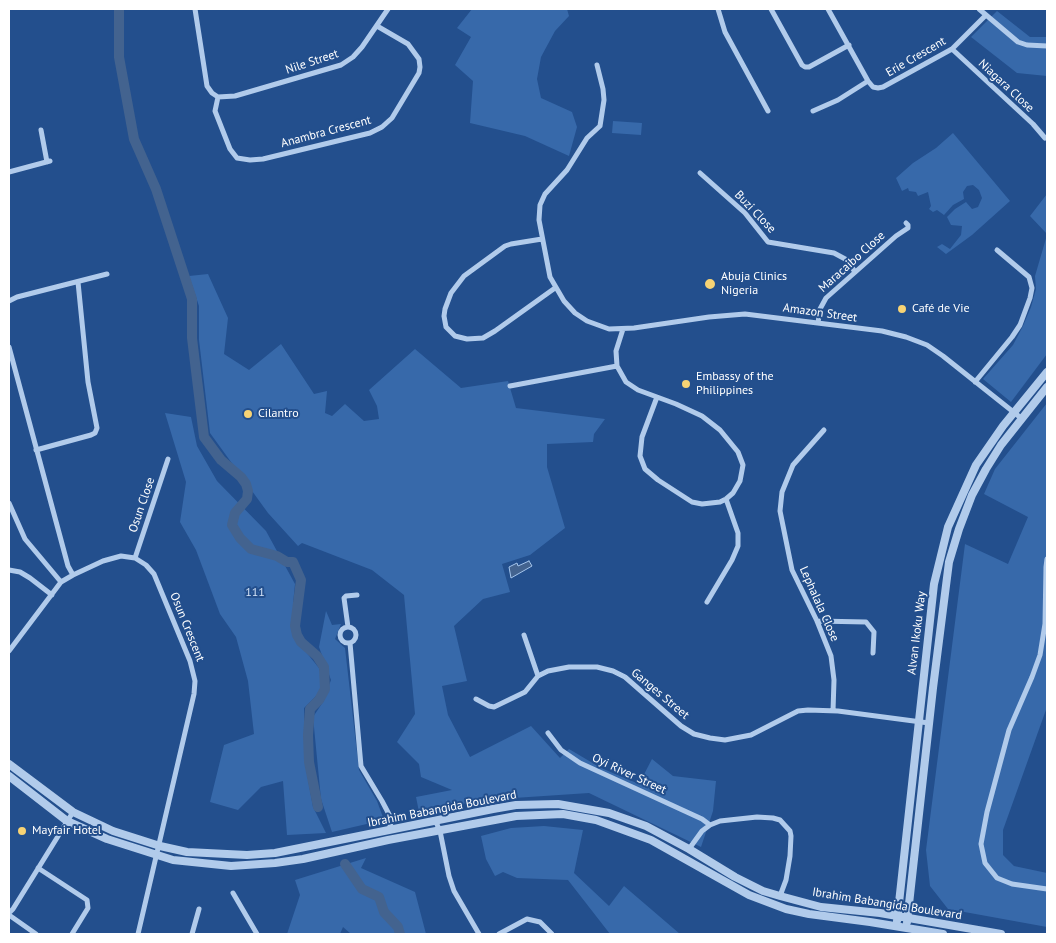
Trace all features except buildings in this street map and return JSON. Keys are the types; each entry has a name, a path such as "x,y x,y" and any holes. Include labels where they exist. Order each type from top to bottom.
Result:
{"street":[{"path":"195,9 206,79 212,93 218,97"},
{"name":"Nile Street","path":"218,97 235,96 341,65 354,57 388,9"},
{"path":"718,9 725,32 768,111"},
{"path":"771,9 802,65 805,67 809,67 849,45"},
{"path":"813,111 838,100 868,81 828,9"},
{"path":"979,9 1018,42 1027,45 1047,46"},
{"name":"Erie Crescent","path":"868,81 873,87 883,87 952,49 986,15"},
{"name":"Anambra Crescent","path":"218,97 215,111 230,149 237,158 263,160 382,128 392,118 419,73 420,67 419,59 408,44 377,26"},
{"name":"Niagara Close","path":"952,49 1033,124 1045,138"},
{"name":"Amazon Street","path":"597,66 604,100 600,126 587,138 568,170 545,194 540,205 538,220 550,277 564,301 575,313 587,321 609,329 746,314 818,322 906,337 935,350 1021,418"},
{"path":"9,172 48,161 41,130"},
{"name":"Buzi Close","path":"700,174 745,213 768,242 834,253 847,260 855,272"},
{"name":"Maracaibo Close","path":"818,322 820,309 826,298 896,236 908,228 906,223"},
{"path":"542,239 505,246 464,276 451,293 445,309 446,327 455,336 467,339 483,338 556,288"},
{"path":"975,382 1020,325 1032,288 1030,277 997,250"},
{"path":"9,301 16,297 108,274"},
{"path":"36,450 91,435 95,433 97,428 88,382 78,282"},
{"path":"622,329 616,351 617,366 626,382 638,390 657,397 702,416 720,430 738,452 743,465 740,481 733,493 726,499 720,502 702,504 692,502 658,480 645,469 640,456 642,436 657,397"},
{"path":"9,348 68,566 73,575"},
{"path":"510,386 617,366"},
{"name":"Alvan Ikoku Way","path":"900,929 897,916 934,584 948,527 976,465 1047,372"},
{"name":"Alvan Ikoku Way","path":"900,929 907,918 910,897 949,562 972,495 986,468 1021,418 1047,387"},
{"name":"Lephalala Close","path":"824,430 793,464 785,482 780,503 781,522 792,570 817,621 831,656 833,669 833,711"},
{"name":"Osun Close","path":"134,558 168,459"},
{"path":"707,602 732,560 738,546 738,533 726,499"},
{"path":"9,503 24,539 62,582"},
{"path":"9,651 62,582 103,561 121,556 134,558"},
{"name":"Osun Crescent","path":"134,558 146,565 154,574 190,661 195,681 194,694 139,933"},
{"path":"1047,559 1045,624 1040,655 1009,730 987,812 981,844 985,863 997,878 1012,884 1047,889"},
{"path":"9,570 20,572 52,595"},
{"path":"348,627 344,598 357,595"},
{"path":"817,621 866,622 874,632 873,653"},
{"path":"348,627 353,628 356,635 350,643 345,642 340,636 341,631 348,627"},
{"path":"524,635 538,676"},
{"path":"350,643 361,766 392,820 389,829"},
{"name":"Ganges Street","path":"476,699 494,707 526,692 538,676 548,671 569,667 597,667 613,671 625,677 681,726 694,734 725,740 751,735 798,712 816,710 929,723"},
{"name":"Oyi River Street","path":"548,733 561,750 580,763 702,819 710,825"},
{"name":"Ibrahim Babangida Boulevard","path":"9,764 73,812 113,830 160,846 187,852 247,855 293,850 389,829 516,805 558,804 586,808 646,826 763,891 821,906 880,913 1000,934"},
{"name":"Ibrahim Babangida Boulevard","path":"9,776 67,821 108,839 157,856 187,862 231,866 275,863 516,816 562,814 596,820 651,840 725,883 767,903 808,914 943,934"},
{"path":"36,934 9,914 73,812"},
{"path":"689,849 702,831 720,821 757,816 773,818 786,825 791,836 786,880 780,896"},
{"path":"436,820 454,891 479,934"},
{"path":"38,868 88,900 88,908 72,934"},
{"path":"233,892 257,934"},
{"path":"880,913 894,906 900,896"},
{"path":"910,897 914,908 926,921"},
{"path":"192,934 199,909"},
{"path":"499,934 527,919 540,922 552,934"},
{"path":"139,933 146,934"}],"green space":[{"path":"472,9 567,9 569,16 555,31 541,57 537,79 541,98 572,112 577,127 569,156 525,136 470,123 473,81 455,65 471,37 457,28"},
{"path":"997,11 1030,37 1047,37 1047,76 1017,73 971,37"},
{"path":"613,121 642,123 641,135 612,133"},
{"path":"953,133 1010,201 972,235 946,254 937,247 942,244 950,249 961,235 962,226 951,225 947,217 966,202 972,209 978,207 982,198 979,190 973,185 967,186 963,192 964,199 953,205 944,215 937,210 933,212 929,209 931,206 928,192 918,196 916,192 909,191 908,188 902,191 896,178"},
{"path":"1047,194 1047,234 1030,216"},
{"path":"1047,235 1047,354 1011,402 983,379 1013,345 1023,326 1036,289 1035,276"},
{"path":"208,274 228,318 224,354 249,370 281,344 314,394 327,391 325,413 332,416 345,404 364,421 379,419 377,406 369,390 415,349 461,388 508,381 516,408 605,419 594,434 593,442 547,444 547,467 565,528 530,555 502,564 510,592 483,599 454,626 467,681 442,686 448,715 470,757 531,726 560,758 569,749 601,768 639,784 652,759 673,776 716,781 713,811 701,847 589,793 484,800 419,812 416,797 452,790 421,777 419,764 397,742 415,714 404,595 372,570 302,543 298,546 268,513 210,433 199,340 199,306 189,276"},
{"path":"1047,403 1047,707 1003,830 1003,855 1014,866 1047,873 1047,927 948,909 930,886 926,850 965,544 1008,564 1028,517 984,494 995,469"},
{"name":"111","path":"165,413 191,417 197,446 217,481 266,531 295,584 293,636 319,668 323,682 319,693 304,708 305,763 313,807 326,833 287,835 283,781 261,787 238,810 210,802 224,745 254,734 248,681 236,637 220,614 196,550 180,522 186,482"},
{"path":"326,611 332,625 341,624 335,639 345,648 359,770 377,801 384,820 332,832 321,799 313,717 323,702 331,680 319,647"},
{"path":"544,826 583,830 574,873 609,906 624,886 680,934 610,934 568,880 517,878 503,872 495,876 486,859 481,836 511,828"},
{"path":"366,858 361,868 415,892 426,934 351,934 343,927 340,934 287,934 300,895 295,880"}],"shaded area":[{"path":"529,561 532,566 511,578 509,567 517,563 518,566"}],"waterway":[{"path":"119,9 119,57 134,139 156,189 192,299 192,338 204,437 221,460 241,477 246,484 248,491 247,499 235,513 232,525 240,538 251,549 277,556 287,562 293,562 301,580 295,626 297,635 301,642 317,656 324,667 325,689 319,700 310,709 308,735 309,762 318,807"},
{"path":"345,864 362,889 379,897 384,912 398,927 400,934"}],"place":[{"name":"Abuja Clinics Nigeria","path":"710,284"},
{"name":"Café de Vie","path":"902,309"},
{"name":"Embassy of the Philippines","path":"686,384"},
{"name":"Cilantro","path":"248,414"},
{"name":"Mayfair Hotel","path":"22,831"}]}
